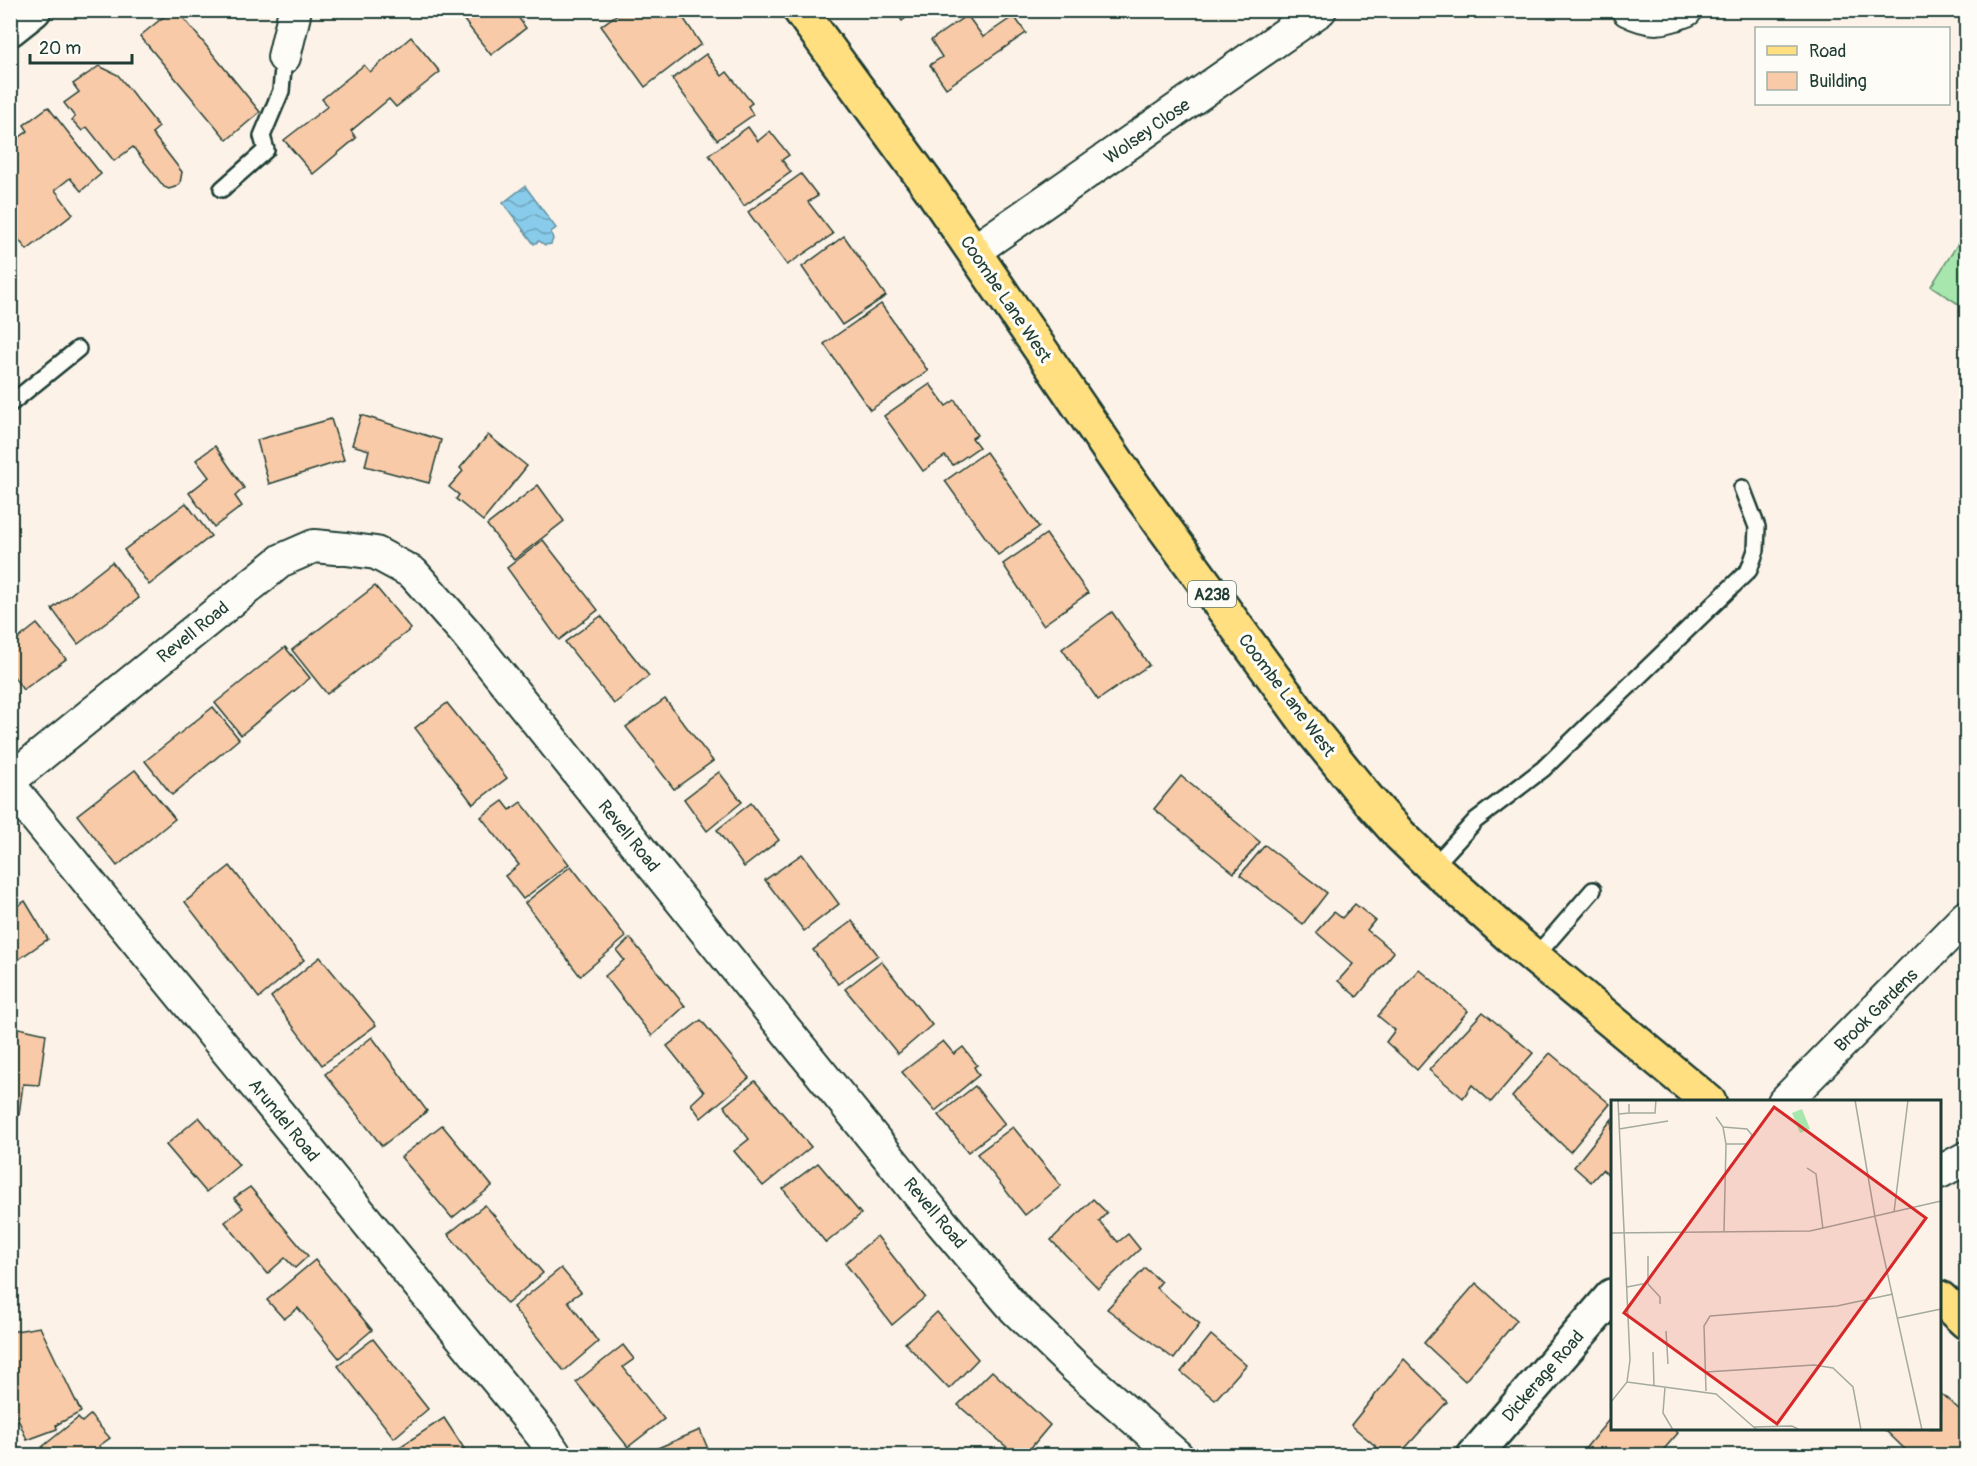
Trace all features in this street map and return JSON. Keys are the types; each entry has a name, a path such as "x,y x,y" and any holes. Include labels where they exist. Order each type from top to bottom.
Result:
{"main road":[{"name":"Coombe Lane West","path":"800,10 933,192 1133,485 1314,733 1373,804 1433,867 1535,957 1708,1100"},
{"path":"1941,1299 1966,1322"}],"street":[{"path":"10,29 34,10"},
{"name":"Wolsey Close","path":"974,251 1320,10"},
{"path":"1629,10 1645,18 1664,18 1686,10"},
{"path":"284,57 298,12"},
{"name":"Revell Road","path":"10,780 282,560 314,546 346,549 376,553 413,573 466,633 942,1223 1015,1309 1076,1368 1177,1455"},
{"name":"Arundel Road","path":"10,786 556,1455"},
{"name":"Brook Gardens","path":"1785,1100 1966,917"},
{"path":"1941,1171 1966,1158"},
{"name":"Dickerage Road","path":"1474,1455 1611,1297"}],"lane":[{"path":"222,189 266,150 262,136 281,91 284,57"},
{"path":"10,404 78,349"},
{"path":"1433,867 1476,819 1543,770 1749,570 1756,550 1757,527 1742,489"},
{"path":"1535,957 1593,890"}],"green space":[{"path":"1966,231 1966,309 1931,286"}],"water":[{"path":"525,186 556,228 551,232 553,239 551,244 545,245 539,241 534,244 503,203"}],"building":[{"path":"172,10 177,10 260,112 227,140 140,36"},
{"path":"456,10 513,10 526,28 491,55"},
{"path":"623,10 678,10 701,44 645,87 601,26"},
{"path":"895,10 916,10 902,21"},
{"path":"967,15 983,37 1014,16 1026,33 946,88 930,65 942,57 931,40"},
{"path":"411,37 440,72 396,107 389,99 351,131 356,138 313,174 284,140 328,106 322,99 364,65 370,72"},
{"path":"706,54 722,76 727,72 752,103 748,106 753,115 717,140 672,79"},
{"path":"99,66 118,75 159,127 152,133 182,172 180,183 175,187 169,189 164,187 133,147 114,161 87,127 82,131 72,120 75,117 64,103 79,92 73,84"},
{"path":"48,107 101,174 81,191 70,178 55,190 73,214 27,250 10,229 10,137 13,135 17,139 28,131 24,125"},
{"path":"748,127 758,141 770,131 789,155 782,160 791,172 744,206 709,155"},
{"path":"801,174 818,196 808,202 833,234 787,265 748,212"},
{"path":"844,236 886,296 842,325 802,267"},
{"path":"881,304 928,371 870,410 824,344"},
{"path":"930,384 946,406 955,400 977,435 972,438 979,447 953,465 945,456 923,471 884,416"},
{"path":"361,415 441,440 429,483 365,466 369,450 352,445"},
{"path":"331,419 344,460 269,484 257,440"},
{"path":"488,435 527,466 483,521 456,499 459,495 449,487 463,471 460,468"},
{"path":"215,446 244,488 235,496 242,506 214,527 189,493 209,477 196,460"},
{"path":"986,452 1039,527 998,555 945,481"},
{"path":"538,485 564,521 514,560 487,525"},
{"path":"186,503 211,536 149,585 124,550"},
{"path":"1046,534 1088,593 1043,625 1003,564"},
{"path":"543,540 598,610 559,640 507,568"},
{"path":"112,562 139,598 78,644 52,609"},
{"path":"375,586 411,629 327,694 292,650"},
{"path":"1112,612 1149,665 1098,700 1062,649"},
{"path":"601,616 649,676 614,704 565,642"},
{"path":"37,624 66,659 23,690 10,671 10,645"},
{"path":"285,647 310,678 241,735 215,703"},
{"path":"665,699 713,761 674,789 626,727"},
{"path":"447,703 507,778 473,804 415,728"},
{"path":"213,707 239,739 172,795 145,761"},
{"path":"135,770 175,819 117,866 77,815"},
{"path":"719,772 742,802 707,831 684,799"},
{"path":"1181,776 1260,842 1234,873 1154,809"},
{"path":"503,801 510,810 521,802 569,864 523,899 505,876 519,865 481,817"},
{"path":"751,803 779,840 744,867 717,830"},
{"path":"1265,845 1327,893 1303,924 1240,875"},
{"path":"802,854 839,904 804,931 765,880"},
{"path":"230,866 304,960 259,998 185,902"},
{"path":"571,866 626,937 580,976 525,903"},
{"path":"25,901 48,939 10,965 10,911"},
{"path":"1355,904 1375,920 1367,930 1394,952 1357,997 1338,981 1353,964 1316,932 1334,912 1342,918"},
{"path":"852,921 878,955 838,984 813,950"},
{"path":"630,938 685,1006 652,1036 605,976 624,960 617,951"},
{"path":"320,957 376,1025 322,1065 271,997"},
{"path":"881,961 932,1025 898,1054 845,989"},
{"path":"1419,969 1468,1011 1417,1070 1386,1042 1395,1030 1378,1016"},
{"path":"1483,1012 1533,1053 1491,1102 1472,1085 1463,1098 1429,1070"},
{"path":"701,1020 749,1078 701,1118 691,1104 704,1092 667,1046"},
{"path":"10,1026 46,1034 39,1085 23,1084 19,1115 10,1114"},
{"path":"372,1037 427,1111 382,1146 325,1074"},
{"path":"943,1041 954,1054 963,1047 977,1065 974,1067 979,1075 935,1111 902,1072"},
{"path":"1550,1053 1610,1104 1570,1152 1512,1097"},
{"path":"755,1081 811,1147 763,1186 734,1151 749,1139 724,1106"},
{"path":"975,1086 1005,1124 968,1152 938,1115"},
{"path":"199,1117 239,1165 206,1192 166,1145"},
{"path":"1611,1120 1611,1176 1602,1170 1591,1182 1574,1167"},
{"path":"442,1125 492,1186 452,1218 401,1157"},
{"path":"1013,1127 1061,1186 1025,1215 977,1154"},
{"path":"818,1163 861,1214 826,1243 783,1189"},
{"path":"250,1187 308,1256 295,1268 285,1258 267,1274 225,1222 243,1208 234,1198"},
{"path":"1093,1199 1107,1213 1099,1221 1118,1242 1128,1234 1140,1249 1098,1288 1051,1240"},
{"path":"485,1205 543,1273 507,1304 448,1234"},
{"path":"877,1236 925,1297 892,1325 845,1263"},
{"path":"315,1260 372,1330 339,1358 298,1308 284,1319 267,1300"},
{"path":"561,1268 581,1292 568,1301 598,1342 564,1371 513,1307"},
{"path":"1145,1268 1161,1282 1156,1288 1200,1324 1174,1359 1107,1309"},
{"path":"1476,1283 1517,1320 1465,1381 1424,1343"},
{"path":"937,1312 978,1359 949,1389 905,1343"},
{"path":"40,1327 81,1412 56,1425 57,1429 27,1440 10,1400 10,1332"},
{"path":"1211,1335 1246,1365 1215,1400 1181,1372"},
{"path":"373,1339 428,1409 394,1438 338,1366"},
{"path":"623,1345 634,1359 623,1367 664,1419 628,1447 576,1382"},
{"path":"1404,1359 1447,1402 1398,1456 1387,1456 1351,1425"},
{"path":"992,1371 1050,1425 1024,1456 1017,1456 958,1405"},
{"path":"1941,1394 1966,1415 1966,1453 1964,1456 1912,1456 1885,1430 1941,1430"},
{"path":"90,1415 110,1438 99,1446 108,1456 49,1456 42,1447 78,1418 82,1422"},
{"path":"1611,1417 1611,1430 1675,1430 1678,1433 1658,1456 1579,1456"},
{"path":"444,1418 469,1456 398,1456 395,1450"},
{"path":"700,1430 711,1456 639,1456"}]}
